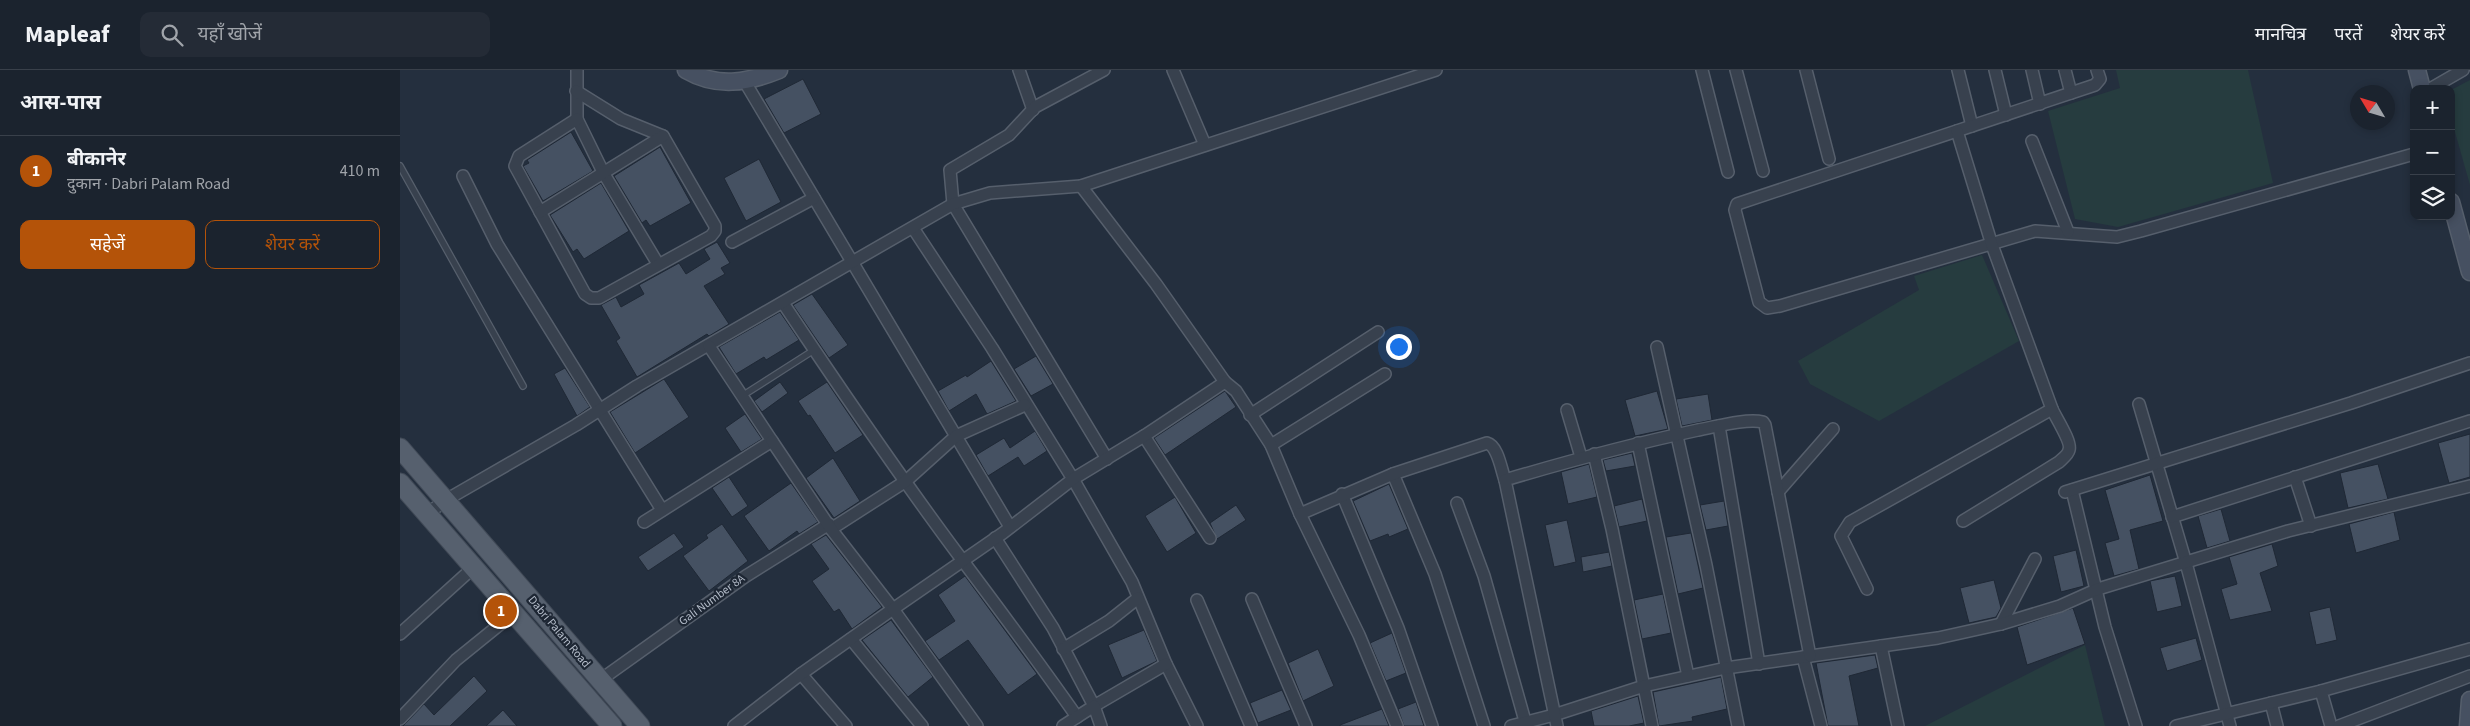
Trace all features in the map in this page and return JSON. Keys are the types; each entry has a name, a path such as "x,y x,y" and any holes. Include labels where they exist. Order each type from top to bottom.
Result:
{"main road":[{"name":"Dabri Palam Road","path":"400,448 545,614 599,681 640,726"},
{"name":"Dabri Palam Road","path":"400,483 612,726"}],"street":[{"path":"577,70 577,119 604,174 658,264"},
{"path":"686,70 717,82 745,82 779,70"},
{"path":"1019,70 1033,110"},
{"path":"1104,70 1033,110 1009,135 950,170 953,204 1107,459"},
{"path":"1173,70 1205,145"},
{"path":"427,514 446,500 600,410 637,386 953,204 990,193 1081,186 1436,70"},
{"path":"1702,70 1728,172"},
{"path":"1736,70 1763,171"},
{"path":"1806,70 1829,160"},
{"path":"1958,70 1972,126"},
{"path":"1995,70 2006,115"},
{"path":"2032,70 2040,104"},
{"path":"2065,70 2071,93"},
{"path":"2097,70 2100,75 2099,82 2071,93 1737,204 1735,210 1759,302 1767,308 1780,306 2035,231 2117,237 2410,155"},
{"path":"2417,70 2421,85"},
{"path":"2437,85 2463,70"},
{"path":"745,82 1010,527"},
{"path":"576,91 621,118 663,136 715,226 712,236 599,298 591,298 585,294 514,163 518,156 577,119"},
{"path":"1957,131 1992,245 2052,410 2069,443 2069,450 2059,462 1963,521"},
{"path":"540,212 663,136"},
{"path":"2032,141 2068,232"},
{"path":"463,176 497,244 662,510"},
{"path":"1081,186 1156,284 1225,382 1236,391 1271,445 1300,514 1359,635 1397,726"},
{"path":"732,242 814,198"},
{"path":"2455,217 2470,272"},
{"path":"913,228 992,348 1073,479 1132,582 1166,664 1197,726"},
{"path":"783,303 906,481 963,561 1017,630 1077,716"},
{"path":"1250,415 1378,332"},
{"path":"709,346 830,527 894,609 977,726"},
{"path":"1657,347 1678,435 1738,726"},
{"path":"2136,726 2106,627 2098,589 2068,491 2351,403 2470,363"},
{"path":"1271,445 1385,374"},
{"path":"734,726 801,674 963,561 1073,479 1144,436 1225,382"},
{"name":"Gali Number 8A","path":"599,681 746,576 906,481 956,436 1025,404"},
{"path":"2139,404 2186,563 2230,726"},
{"path":"1567,410 1582,458"},
{"path":"1867,589 1841,536 1850,522 2052,410"},
{"path":"1505,480 1638,443 1719,426 1755,421 1763,422 1778,492 1806,656 1821,726"},
{"path":"2172,517 2470,421"},
{"path":"1719,426 1759,664"},
{"path":"1778,492 1833,429"},
{"path":"1144,436 1210,538"},
{"path":"644,522 772,441"},
{"path":"1300,514 1342,494 1393,474 1487,443 1491,444 1495,450 1505,480 1555,720"},
{"path":"1638,443 1688,676"},
{"path":"1594,454 1612,529 1652,726"},
{"path":"1393,474 1435,574 1484,726"},
{"path":"2295,477 2311,526"},
{"path":"1511,726 1525,721 1555,720 1644,686 1726,668 1938,638 2001,624 2060,606 2098,589 2288,530 2311,526 2470,486"},
{"path":"1342,494 1398,628 1432,726"},
{"path":"1457,503 1484,576 1525,721"},
{"path":"995,538 1013,563 1063,649 1094,706 1101,726"},
{"path":"2001,624 2035,559"},
{"path":"400,634 474,567"},
{"path":"1063,649 1109,621 1138,598"},
{"path":"1252,599 1306,726"},
{"path":"1197,600 1251,726"},
{"path":"400,719 456,660 514,613"},
{"path":"851,639 922,726"},
{"path":"1881,646 1898,726"},
{"path":"2178,726 2321,691 2470,649"},
{"path":"1063,726 1166,664"},
{"path":"801,674 846,726"},
{"path":"2339,726 2470,676"},
{"path":"2321,691 2331,726"},
{"path":"2468,726 2470,700"},
{"path":"2271,703 2277,726"}],"lane":[{"path":"400,166 523,386"},
{"path":"742,396 814,350"}],"green space":[{"path":"2116,70 2248,70 2273,183 2118,227 2075,219 2048,111 2120,88"},
{"path":"2470,80 2470,185 2455,132 2455,88"},
{"path":"1982,255 2019,341 1879,421 1810,384 1798,361 1919,290 1914,276"},
{"path":"2085,645 2105,726 1925,726"}],"building":[{"path":"803,79 821,114 784,133 764,99"},
{"path":"571,132 593,171 543,201 523,166 529,163 527,160"},
{"path":"660,147 691,203 650,226 646,220 642,223 614,176"},
{"path":"759,159 781,202 746,221 724,178"},
{"path":"601,183 629,231 584,259 577,249 573,252 550,215"},
{"path":"717,242 730,263 721,268 725,274 704,286 729,324 709,336 707,334 637,377 616,341 620,338 601,305 616,297 621,307 644,294 639,285 679,263 686,274 710,259 704,249"},
{"path":"812,294 848,345 829,358 793,305"},
{"path":"780,312 799,340 766,360 764,357 736,374 719,347"},
{"path":"1036,356 1053,384 1031,396 1014,369"},
{"path":"991,361 1016,401 987,414 976,394 949,411 938,391 966,375 967,377"},
{"path":"565,368 590,407 577,416 554,374"},
{"path":"664,379 689,417 635,453 610,412"},
{"path":"780,382 788,393 762,412 754,401"},
{"path":"827,382 863,435 835,453 810,415 808,416 798,401"},
{"path":"1225,391 1236,407 1165,455 1154,438"},
{"path":"1657,391 1668,429 1635,436 1625,400"},
{"path":"1708,394 1712,420 1682,426 1676,399"},
{"path":"745,414 762,439 741,452 725,428"},
{"path":"1035,431 1047,451 1024,466 1018,457 988,476 976,455 1004,438 1010,448"},
{"path":"2470,434 2470,477 2449,483 2438,443"},
{"path":"1632,453 1635,466 1606,471 1603,460"},
{"path":"833,458 860,501 834,518 806,478"},
{"path":"1589,464 1597,497 1568,504 1561,472"},
{"path":"2378,464 2388,499 2348,508 2340,473"},
{"path":"2150,475 2163,521 2130,530 2139,569 2114,576 2105,543 2119,539 2105,490"},
{"path":"729,477 748,506 732,517 712,488"},
{"path":"791,483 818,522 799,534 797,531 769,551 744,516"},
{"path":"1389,484 1408,529 1389,537 1388,534 1370,541 1353,501"},
{"path":"1175,497 1196,533 1167,552 1145,516"},
{"path":"1642,499 1647,521 1619,527 1614,506"},
{"path":"1724,501 1728,526 1706,530 1700,505"},
{"path":"1236,505 1246,520 1217,539 1210,523"},
{"path":"2221,509 2230,541 2207,548 2198,516"},
{"path":"2394,512 2400,540 2356,553 2349,524"},
{"path":"1567,520 1576,562 1554,567 1545,525"},
{"path":"722,524 748,561 709,591 683,556 708,538 706,535"},
{"path":"674,533 684,547 648,571 638,557"},
{"path":"1691,533 1703,588 1678,594 1666,537"},
{"path":"826,535 882,607 852,629 839,609 834,612 812,581 829,569 811,544"},
{"path":"2272,544 2278,566 2260,573 2272,611 2230,620 2221,589 2237,584 2229,557"},
{"path":"2076,550 2084,586 2061,592 2053,556"},
{"path":"1609,552 1612,566 1583,572 1581,557"},
{"path":"965,576 1037,674 1008,695 968,640 939,660 925,641 955,621 938,595"},
{"path":"2175,576 2182,606 2157,612 2150,581"},
{"path":"1994,580 2001,608 1996,617 1969,623 1960,588"},
{"path":"1663,594 1671,633 1642,639 1634,600"},
{"path":"2330,607 2337,640 2316,645 2309,612"},
{"path":"2073,608 2085,644 2027,665 2017,627"},
{"path":"891,620 933,677 908,697 862,640"},
{"path":"1144,630 1157,661 1122,678 1108,645"},
{"path":"1392,633 1406,673 1386,681 1370,643"},
{"path":"2196,638 2202,660 2167,671 2160,648"},
{"path":"1318,649 1334,686 1303,701 1288,663"},
{"path":"1875,655 1878,668 1849,676 1859,726 1828,726 1816,663"},
{"path":"474,676 487,691 450,726 403,726 424,704 434,715"},
{"path":"1721,677 1727,709 1692,717 1693,721 1659,726 1653,692"},
{"path":"1282,690 1291,710 1258,723 1250,703"},
{"path":"1638,696 1644,723 1629,726 1594,726 1591,711"},
{"path":"1416,702 1424,726 1404,726 1398,709"},
{"path":"1382,709 1389,726 1340,726 1340,725"},
{"path":"503,710 517,726 486,726"}],"place":[{"name":"बीकानेर","path":"501,611"}]}
